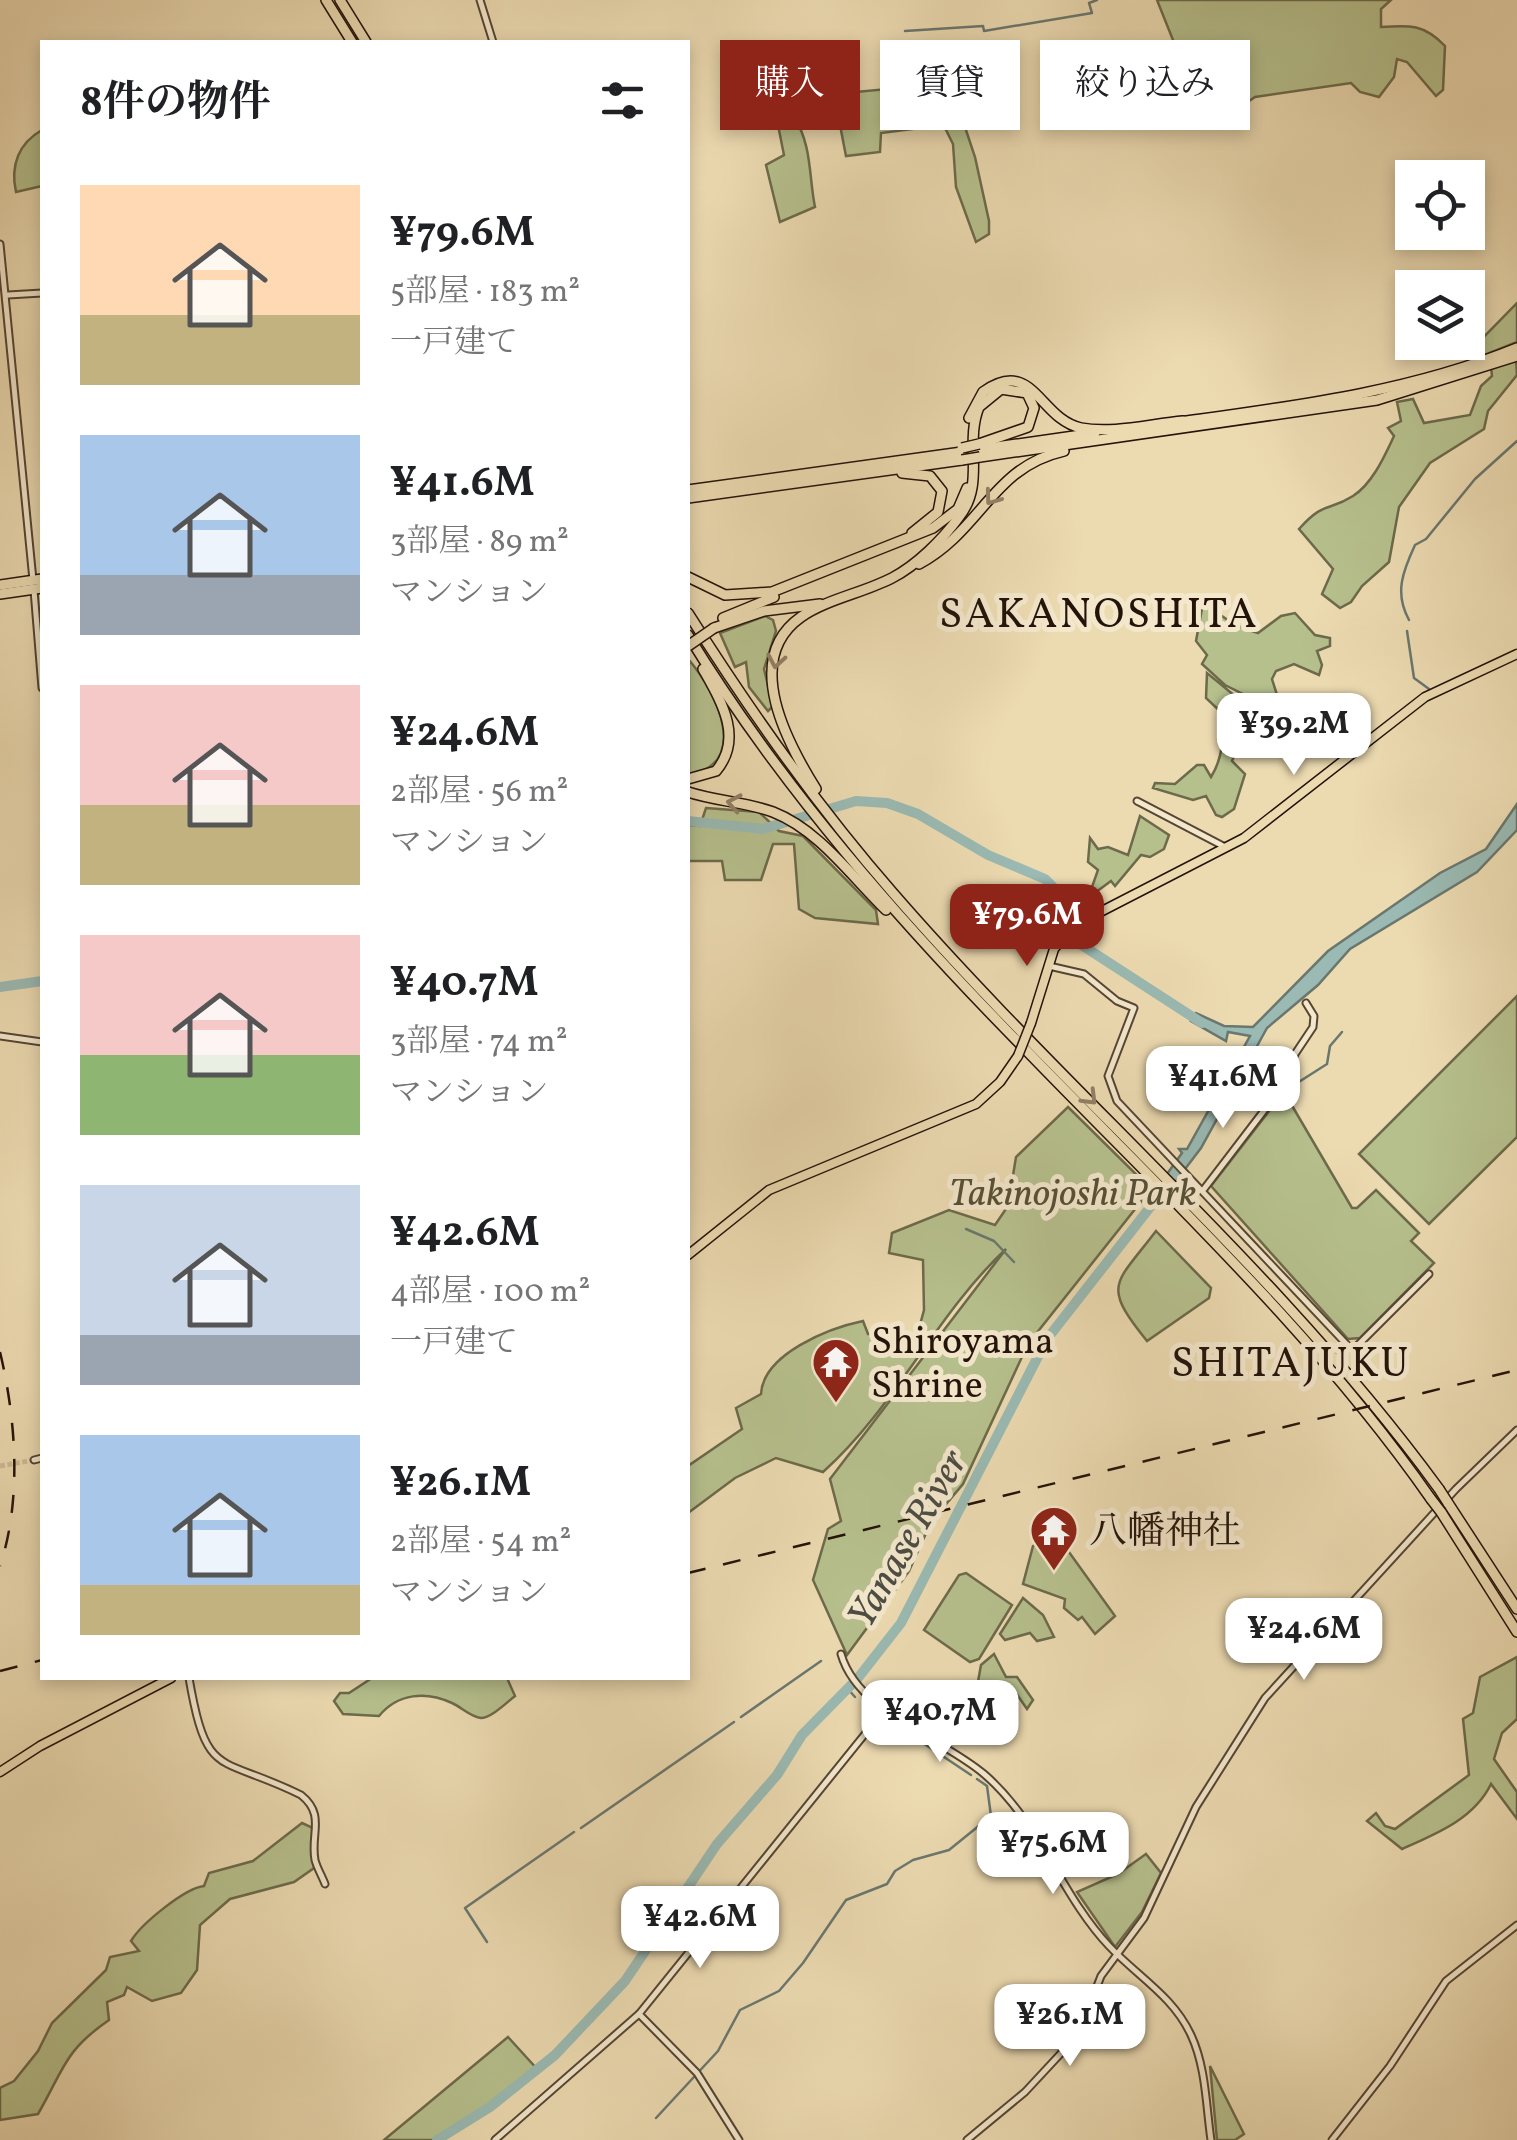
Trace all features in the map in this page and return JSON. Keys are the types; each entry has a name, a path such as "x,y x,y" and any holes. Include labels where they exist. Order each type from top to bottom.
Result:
{"highway":[{"path":"326,0 351,40"},
{"path":"340,0 365,40"},
{"path":"690,498 858,474 979,450 1374,392 1451,372 1517,348"},
{"path":"979,450 1140,435 1377,400 1517,356"},
{"path":"690,639 822,575 941,524 961,503 968,482 970,412 978,396 993,385 1023,383 1059,419 1077,427 1182,422"},
{"path":"892,578 930,548 969,502 974,481 974,419 982,402 1000,389 1018,388 1027,394 1034,408 1028,427 979,450"},
{"path":"820,799 780,719 773,684 774,660 793,623 892,578 960,536 1009,476 1028,462 1140,435"},
{"path":"690,490 962,453"},
{"path":"858,474 924,474 941,486 943,496 938,512 902,541"},
{"path":"690,578 717,594 743,597 822,575"},
{"path":"0,585 38,584"},
{"path":"0,594 38,584"},
{"path":"713,626 764,611 842,599"},
{"path":"690,617 820,799 894,893 1211,1221 1347,1370 1439,1490 1445,1508 1517,1632"},
{"path":"690,643 823,826 929,948"},
{"path":"690,644 720,700 730,736 727,756 716,771 690,778"},
{"path":"690,793 779,815 809,833 929,948 1205,1231 1350,1392 1431,1499 1445,1508 1517,1609"}],"main road":[{"path":"690,1253 768,1190 976,1104 1000,1082 1018,1056 1048,966 1064,936 1080,922 1228,848 1273,819 1425,696 1517,654"},
{"path":"0,1772 40,1746 168,1680"}],"street":[{"path":"480,0 492,40"},
{"path":"0,244 38,584 40,636"},
{"path":"8,295 40,293"},
{"path":"1138,802 1228,848"},
{"path":"1048,966 1084,974 1117,1001 1134,1008 1107,1084 1116,1101 1204,1189 1350,1348 1357,1346 1429,1274"},
{"path":"1204,1189 1284,1085 1295,1054 1314,1027 1313,1014 1306,1003"},
{"path":"0,1036 40,1042"},
{"path":"968,2140 1025,2092 1078,2034 1098,1984 1144,1918 1196,1807 1265,1698 1456,1489 1517,1430"},
{"path":"34,1460 40,1458"},
{"path":"840,1654 848,1672 866,1691 982,1772 1020,1809 1086,1916 1169,2002 1194,2040 1211,2140"},
{"path":"188,1680 199,1731 210,1753 300,1796 312,1806 317,1825 314,1859 325,1884"},
{"path":"495,2140 639,2014 708,1934 886,1708"},
{"path":"1332,2140 1390,2066 1446,1981 1517,1925"},
{"path":"639,2014 699,2076 738,2140"}],"green space":[{"path":"1157,0 1391,0 1381,9 1381,27 1416,28 1430,33 1445,46 1443,90 1436,96 1407,62 1397,59 1394,77 1379,97 1360,92 1351,83 1250,100 1250,40 1173,40"},
{"path":"880,90 880,130 905,130 881,133 880,152 846,156 841,130 860,130 860,92"},
{"path":"779,130 801,130 815,207 780,222 766,165 784,155"},
{"path":"946,130 966,130 989,221 989,234 976,242 956,187 953,144"},
{"path":"40,131 40,186 16,192 14,173 27,141"},
{"path":"1517,303 1517,342 1485,355 1485,336"},
{"path":"1516,359 1517,375 1488,411 1484,429 1430,463 1399,507 1389,562 1362,586 1351,602 1340,608 1322,594 1333,569 1299,529 1321,510 1353,496 1372,476 1394,436 1388,428 1401,421 1397,402 1413,399 1424,423 1470,415 1481,386 1492,376 1491,367"},
{"path":"1203,603 1235,625 1258,633 1281,616 1295,613 1315,635 1330,638 1330,646 1317,651 1322,665 1319,675 1294,664 1276,671 1272,679 1277,695 1262,700 1253,719 1241,724 1240,743 1232,761 1245,774 1234,809 1222,817 1216,815 1206,796 1193,800 1153,788 1155,783 1175,784 1197,765 1204,765 1211,777 1215,770 1222,746 1222,713 1206,698 1207,673 1235,696 1247,696 1225,685 1202,664 1207,655 1196,641"},
{"path":"765,616 773,620 776,631 764,669 773,706 768,711 749,687 746,662 735,667 720,633"},
{"path":"690,661 710,691 723,726 719,757 708,768 690,775"},
{"path":"706,808 759,812 779,831 803,836 876,910 878,924 815,918 799,909 794,844 773,844 761,880 725,880 722,861 690,861 690,825 700,826"},
{"path":"1140,816 1169,835 1164,849 1150,857 1141,855 1115,886 1111,881 1096,892 1092,887 1098,870 1088,862 1090,838 1098,849 1108,847 1128,855"},
{"path":"1517,996 1517,1137 1429,1224 1359,1154"},
{"path":"1284,1092 1352,1208 1376,1190 1419,1233 1411,1241 1434,1263 1360,1338 1348,1339 1211,1186"},
{"name":"Takinojoshi Park","path":"1068,1107 1151,1189 1028,1344 963,1484 931,1522 909,1571 847,1655 813,1580 828,1529 841,1521 830,1479 1006,1249 958,1302 872,1419 823,1472 776,1458 735,1478 690,1512 690,1465 742,1429 736,1408 761,1394 773,1367 800,1345 863,1321 868,1334 877,1334 882,1348 915,1343 924,1310 923,1260 889,1253 892,1233 949,1210 995,1225 1008,1206 1016,1157"},
{"path":"1156,1231 1211,1288 1209,1298 1147,1341 1123,1307 1119,1285"},
{"path":"1056,1534 1115,1616 1095,1634 1082,1617 1078,1620 1064,1608 1065,1599 1023,1584 1033,1546"},
{"path":"966,1573 1012,1605 979,1659 970,1662 924,1630 959,1575"},
{"path":"1023,1598 1043,1615 1054,1637 1037,1641 1030,1633 1005,1640 1000,1634"},
{"path":"994,1654 1006,1677 1017,1677 1033,1700 1027,1709 1016,1693 1000,1688 993,1693 1000,1713 994,1716 976,1693 981,1665"},
{"path":"1517,1657 1517,1719 1502,1733 1494,1759 1517,1792 1517,1819 1491,1784 1464,1816 1402,1849 1367,1821 1376,1813 1385,1826 1395,1829 1469,1775 1463,1719 1473,1713 1480,1677"},
{"path":"369,1680 508,1680 515,1696 481,1718 442,1699 422,1696 395,1703 379,1716 343,1714 334,1701 340,1693 349,1693"},
{"path":"302,1823 313,1828 314,1868 294,1882 230,1899 200,1925 197,1970 181,1993 152,2001 127,1987 124,1995 107,2002 109,2020 74,2052 38,2114 0,2120 0,2088 14,2081 38,2051 52,2023 106,1970 110,1957 139,1951 131,1941 136,1934 175,1900 204,1886 209,1873 253,1861"},
{"path":"1146,1854 1161,1873 1142,1912 1115,1947 1077,1892 1118,1874"},
{"path":"508,2037 538,2070 437,2140 384,2140"},
{"path":"1210,2066 1244,2134 1235,2140 1217,2140"}],"water":[{"path":"1517,804 1517,830 1477,872 1350,949 1318,985 1267,1028 1201,1148 1160,1202 1152,1195 1182,1153 1179,1149 1187,1149 1250,1036 1228,1032 1226,1041 1191,1021 1196,1013 1224,1026 1253,1027 1328,951 1440,873 1486,849"}],"waterway":[{"path":"905,31 983,26 984,31 1092,13 1089,3 1097,0"},
{"path":"1409,620 1401,591 1415,545 1426,539 1475,479 1517,441"},
{"path":"1407,631 1414,678 1429,689"},
{"path":"690,821 763,829 856,801 887,803 918,814 988,855 1045,879 1060,894 1077,942 1202,1023"},
{"path":"0,987 40,981"},
{"path":"1294,1085 1327,1064 1330,1046 1342,1032"},
{"name":"Yanase River","path":"437,2140 490,2107 555,2055 625,1981 717,1844 777,1775 802,1735 858,1678 901,1623 1047,1339 1162,1192"},
{"path":"966,1229 994,1241 1014,1262"},
{"path":"741,1717 821,1661"},
{"path":"847,1688 855,1697"},
{"path":"581,1828 734,1722"},
{"path":"899,1727 971,1775"},
{"path":"656,2118 718,2051 740,2010 779,1991 846,1900 887,1884 895,1871 913,1860 949,1850 991,1816 987,1786 977,1779"},
{"path":"487,1942 465,1908 574,1832"}],"tunnel":[{"path":"0,1466 34,1460"}],"railway":[{"path":"0,1352 10,1404 14,1459 12,1514 0,1566"},
{"path":"690,1573 1517,1370"},
{"path":"0,1671 40,1661"}],"place":[{"name":"Shiroyama Shrine","path":"836,1404"},
{"name":"八幡神社","path":"1054,1572"}],"district":[{"name":"SAKANOSHITA","path":"1099,612"},
{"name":"SHITAJUKU","path":"1291,1361"}]}
